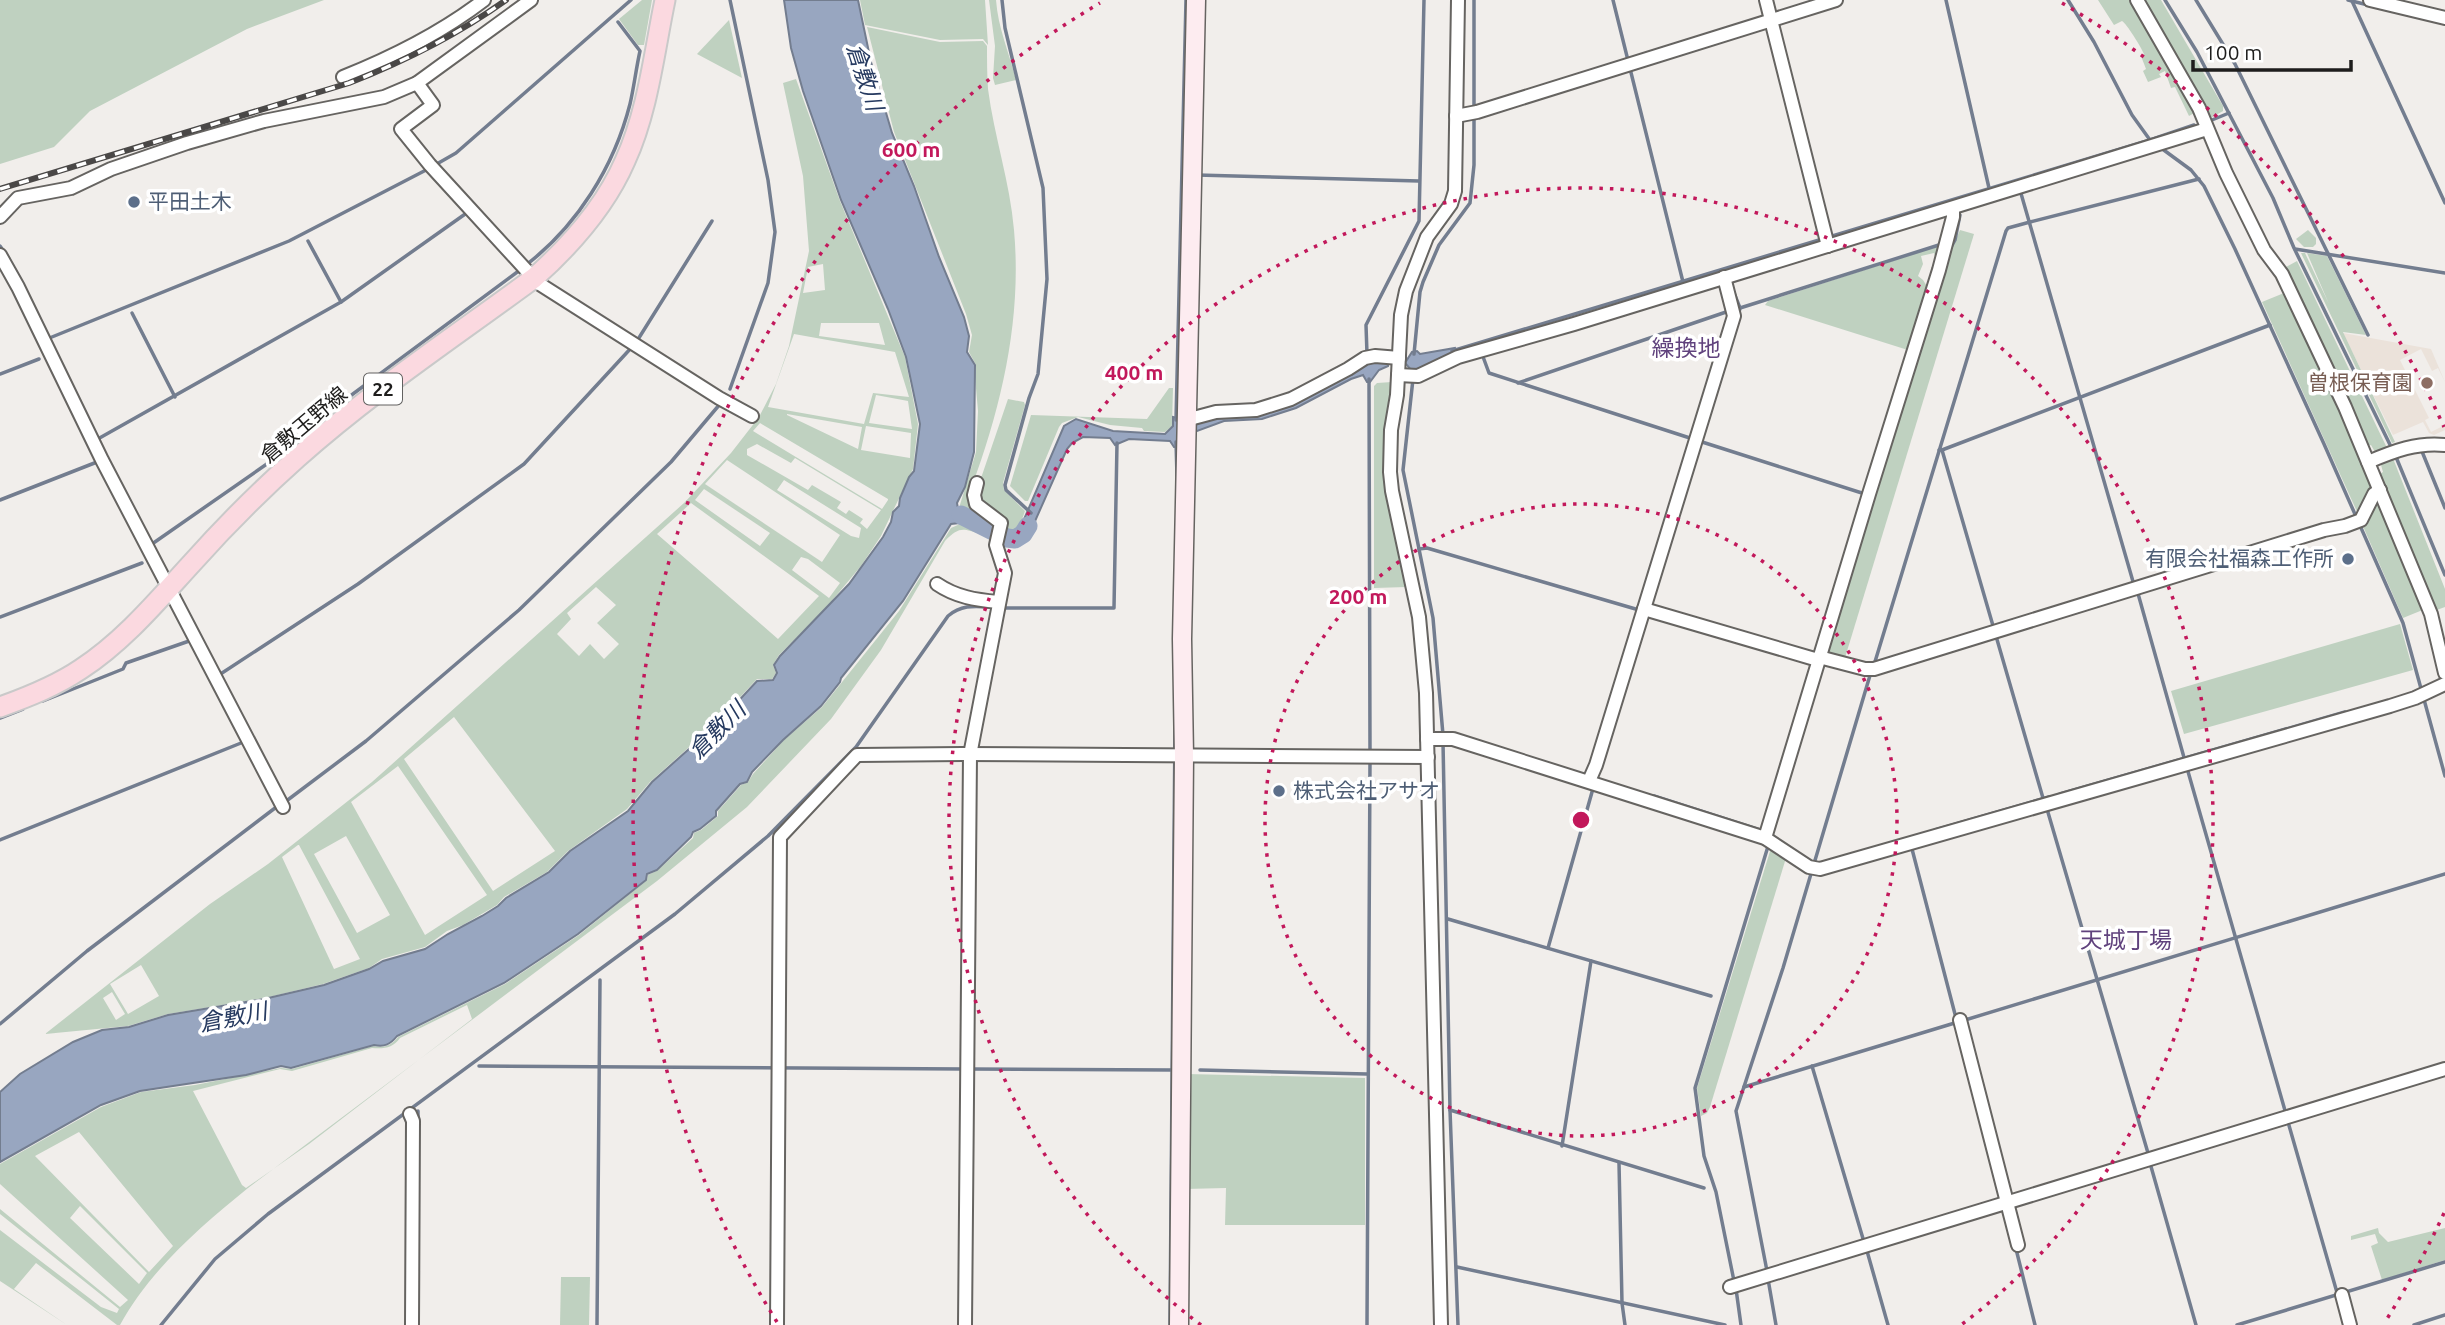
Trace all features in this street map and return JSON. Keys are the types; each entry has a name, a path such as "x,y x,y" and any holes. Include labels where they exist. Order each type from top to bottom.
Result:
{"main road":[{"name":"倉敷玉野線","path":"0,708 50,687 81,670 111,647 170,588 225,526 296,458 527,270 581,232 607,195 625,161 638,125 665,0"}],"street":[{"path":"343,77 434,35 484,0"},
{"path":"0,217 18,198 71,188 111,169 187,143 264,121 384,97 417,83 531,0"},
{"path":"1179,1325 1178,756 1196,0"},
{"path":"1441,1325 1428,757 1438,738 1426,693 1419,617 1390,472 1391,430 1408,375 1399,358 1401,316 1414,267 1427,237 1454,197 1458,0"},
{"path":"1456,116 1474,113 1629,64 1768,16 1836,0"},
{"path":"2137,0 2199,108 2264,250 2281,274 2341,398 2431,614 2445,673"},
{"path":"2370,0 2445,18"},
{"path":"1768,16 1826,240"},
{"path":"417,83 433,105 401,130 538,283 752,416"},
{"path":"1408,375 1458,357 1727,277 1826,240 1953,208 2207,129"},
{"path":"1768,836 1868,495 1946,246 1953,208"},
{"path":"0,255 102,460 281,804"},
{"path":"1592,780 1734,309 1727,277"},
{"path":"1186,426 1216,412 1256,410 1291,399 1367,358 1399,358"},
{"path":"2368,462 2421,444 2445,446"},
{"path":"965,1325 970,755 1005,573 996,545 1001,523 976,504 974,495 977,483"},
{"path":"1645,611 1872,669 2359,521 2374,494 2380,490"},
{"path":"937,584 970,599 998,606"},
{"path":"1438,738 1592,780 1768,836 1812,868 2185,764 2421,695 2445,684"},
{"path":"777,1325 780,837 857,755 1428,757"},
{"path":"1961,1022 2018,1245"},
{"path":"1733,1286 2445,1069"},
{"path":"410,1114 413,1121 412,1325"},
{"path":"2342,1295 2350,1325"}],"shaded area":[{"path":"2343,333 2431,349 2445,382 2438,368 2432,371 2421,349 2400,360 2429,418 2425,420 2431,432 2445,425 2445,430 2434,435 2429,433 2423,422 2393,435"}],"green space":[{"path":"0,0 324,0 247,29 90,111 54,147 0,164"},
{"path":"642,0 652,0 644,45 638,45 619,19"},
{"path":"860,0 985,0 988,45 983,39 940,40 865,25"},
{"path":"989,0 996,0 1001,30 1016,80 995,85 995,46"},
{"path":"2098,0 2131,0 2196,112 2189,116 2175,87 2171,88 2165,71 2159,74 2161,77 2148,82 2143,71 2146,69 2141,56 2144,54 2137,41 2122,21 2114,25"},
{"path":"2141,0 2161,0 2223,106 2223,111 2209,119"},
{"path":"729,20 742,78 697,54"},
{"path":"867,27 940,42 983,41 987,46 988,89 1012,212 1016,263 1012,328 1001,393 972,486 989,519 988,522 959,508 976,452 976,365 969,352 972,335 894,132"},
{"path":"796,79 840,201 905,357 918,424 913,469 881,536 861,566 825,609 779,655 773,665 776,673 772,679 757,679 715,724 650,782 627,809 568,851 547,872 504,897 497,905 447,931 425,947 382,959 369,968 323,984 265,998 168,1014 128,1026 45,1034 210,904 268,864 372,782 684,503 731,453 759,417 776,384 789,346 809,251 803,176 783,83","holes":["823,264 825,290 803,293 808,267","821,323 879,323 885,345 819,336","794,334 895,352 909,397 873,393 864,424 768,407","876,395 908,401 912,429 869,423","787,415 862,427 858,449","760,423 888,499 882,509 753,431","866,426 911,433 910,458 861,450","757,444 791,463 795,458 881,510 867,529 860,523 863,519 849,510 846,514 837,508 841,502 812,485 808,490 747,455 747,449","727,460 840,535 822,562 705,484","784,480 861,528 859,538 851,536 777,490","704,489 770,533 760,546 695,500","691,503 819,596 778,639 657,534","801,557 808,559 840,583 829,598 792,570","596,587 616,605 597,623 619,644 604,659 590,644 579,656 557,634 571,619 567,613","454,717 555,851 493,891 404,759","398,766 487,895 425,935 351,802","346,836 390,915 357,933 314,854","298,845 360,959 334,969 282,857","141,965 159,996 128,1014 110,984","112,992 125,1014 116,1020 103,998"]},
{"path":"1960,230 1974,234 1844,661 1827,656 1950,253"},
{"path":"2308,230 2316,238 2313,247 2304,247 2296,239"},
{"path":"1939,246 1936,260 1934,253 1921,256 1923,264 1918,276 1930,291 1911,351 1765,305 1768,301"},
{"path":"2301,253 2305,253 2329,304 2307,253 2327,256 2366,335 2343,332 2395,442 2392,443"},
{"path":"2297,261 2387,448 2375,452 2371,445 2368,446 2284,268"},
{"path":"2284,293 2373,483 2372,492 2359,516 2262,302"},
{"path":"1392,382 1387,431 1407,587 1374,588 1374,386 1377,383"},
{"path":"1169,388 1173,388 1172,426 1165,432 1144,431 1142,428 1110,425 1078,417 1062,423 1059,427 1028,501 1010,486 1031,415 1147,419"},
{"path":"1008,399 1024,402 1025,405 1003,483 1004,490 1025,511 1020,525 1010,533 1003,530 978,502 979,484"},
{"path":"2392,456 2445,589 2445,607 2434,611 2378,475 2383,472 2381,465"},
{"path":"2377,498 2425,609 2403,618 2362,524"},
{"path":"960,524 981,531 980,534 961,530 945,541 881,650 831,719 747,807 657,881 419,1060 472,1019 467,1005 400,1038 388,1047 372,1048 292,1071 280,1069 193,1091 242,1185 246,1188 275,1168 177,1250 146,1286 120,1325 36,1263 14,1289 67,1325 0,1281 0,1230 101,1307 117,1313 119,1309 0,1214 0,1209 120,1307 128,1300 0,1184 0,1164 101,1107 141,1092 195,1085 281,1068 292,1069 373,1046 387,1046 398,1037 505,984 579,935 647,880 648,875 658,870 693,838 694,833 718,816 718,811 741,785 748,782 784,740 822,707 899,611 951,528","holes":["79,1132 173,1246 149,1272 35,1156","80,1206 147,1273 139,1284 70,1218"]},
{"path":"2400,624 2413,670 2184,734 2171,691"},
{"path":"1771,848 1786,858 1710,1107 1707,1113 1701,1116 1697,1088"},
{"path":"1187,1074 1365,1078 1365,1225 1225,1225 1226,1188 1185,1189"},
{"path":"2378,1228 2388,1242 2445,1228 2445,1260 2382,1280 2371,1246 2378,1243 2375,1234 2351,1240 2351,1236"},
{"path":"561,1277 590,1277 589,1325 560,1325"}],"water":[{"name":"倉敷川","path":"784,0 858,0 871,62 892,133 969,336 967,352 975,365 974,452 965,487 957,503 958,509 982,520 982,529 960,523 951,524 903,601 821,706 783,740 752,772 747,782 740,784 716,811 716,816 693,832 657,870 647,874 646,880 578,934 504,983 397,1036 387,1045 374,1045 291,1068 281,1066 246,1075 140,1091 101,1105 0,1162 0,1092 20,1074 73,1042 102,1030 129,1027 168,1015 264,999 324,985 369,969 383,961 425,949 549,872 570,851 628,811 652,782 717,724 757,681 773,680 777,673 774,665 780,656 849,584 883,537 914,471 920,424 906,357 841,200 803,91 791,48"},
{"path":"1455,348 1456,352 1418,371 1412,371 1405,363 1412,352 1417,351 1420,354"},
{"path":"1369,361 1388,362 1388,366 1379,370 1370,382 1367,382 1363,375 1296,408 1262,419 1224,421 1194,432 1178,447 1174,447 1170,441 1129,439 1115,445 1110,438 1083,437 1067,449 1028,537 1016,544 1007,542 1008,536 1018,531 1022,524 1064,426 1076,419 1113,431 1165,434 1173,426 1173,417 1178,418 1179,424 1194,425 1221,415 1262,413"}],"waterway":[{"path":"435,165 456,153 631,0"},
{"path":"730,0 768,180 775,232 768,283 730,389"},
{"path":"1002,0 1005,28 1043,188 1047,279 1038,374 1005,485 1006,490 1031,513"},
{"path":"1176,420 1186,0"},
{"path":"1367,354 1366,325 1419,221 1424,0"},
{"path":"1414,354 1423,282 1439,245 1470,203 1474,165 1474,0"},
{"path":"1613,0 1683,282"},
{"path":"1946,0 1989,188"},
{"path":"2068,0 2094,42 2132,115 2150,140 2194,125"},
{"path":"2165,0 2197,52 2273,198 2294,248 2396,457 2445,575"},
{"path":"2196,0 2235,64 2368,335"},
{"path":"2348,0 2368,5"},
{"path":"2352,1 2445,203"},
{"path":"526,265 562,232 577,214 604,172 623,127 640,51 618,22"},
{"path":"2212,120 2229,113"},
{"path":"1452,351 2150,140"},
{"path":"2161,148 2191,170 2204,186 2324,444 2403,623 2445,776"},
{"path":"47,339 289,241 428,169"},
{"path":"1197,175 1419,181"},
{"path":"1874,665 2008,228 2199,179"},
{"path":"2020,190 2134,585"},
{"path":"96,440 341,302 468,212"},
{"path":"1950,249 1955,240 1960,215"},
{"path":"637,341 712,221"},
{"path":"308,241 341,302"},
{"path":"1740,308 1942,244"},
{"path":"0,246 9,259"},
{"path":"2295,249 2445,273"},
{"path":"152,544 274,459 330,411 520,270"},
{"path":"1734,293 1740,308 1738,316"},
{"path":"1518,383 1729,311"},
{"path":"132,313 175,397"},
{"path":"1942,450 2270,325"},
{"path":"219,675 358,584 524,464 632,347"},
{"path":"1482,354 1489,373 1693,439"},
{"path":"0,374 39,359"},
{"path":"1369,379 1370,752"},
{"path":"1413,379 1403,470 1433,618 1443,735"},
{"path":"285,802 366,741 519,610 671,462 720,404"},
{"path":"1699,441 1865,494"},
{"path":"1176,442 1177,476"},
{"path":"1000,608 1114,608 1117,443"},
{"path":"2421,449 2445,508"},
{"path":"1939,450 1942,450 2043,798"},
{"path":"0,500 97,462"},
{"path":"961,515 1007,538 1015,539 1023,534 1028,526"},
{"path":"1419,549 1427,548 1639,610"},
{"path":"0,617 142,563"},
{"path":"2137,590 2185,761"},
{"path":"161,1325 215,1259 268,1214 675,914 768,836 856,747 948,616 962,608 989,607"},
{"path":"43,701 123,669 126,663 192,640"},
{"path":"1767,1271 1736,1111 1783,968 1871,672"},
{"path":"0,718 23,709"},
{"path":"2060,794 2345,712"},
{"path":"1170,1325 1175,725"},
{"path":"1443,742 1450,1110 1458,1325"},
{"path":"0,840 241,743"},
{"path":"1367,1325 1370,760"},
{"path":"2187,768 2286,1114"},
{"path":"1548,948 1594,785"},
{"path":"1654,796 1763,831"},
{"path":"1935,830 2049,797"},
{"path":"0,1024 87,951 279,805"},
{"path":"2047,809 2148,1153"},
{"path":"1734,1281 1716,1192 1704,1156 1695,1088 1769,843"},
{"path":"1912,849 1956,1018"},
{"path":"1965,1020 2445,874"},
{"path":"1448,919 1711,996"},
{"path":"1562,1146 1591,961"},
{"path":"597,1325 600,980"},
{"path":"1744,1087 1958,1022"},
{"path":"479,1066 963,1069"},
{"path":"1812,1066 1864,1242"},
{"path":"971,1069 1173,1070"},
{"path":"1200,1070 1367,1074"},
{"path":"1450,1110 1704,1188"},
{"path":"418,1111 418,1120"},
{"path":"2288,1122 2338,1296"},
{"path":"1619,1163 1622,1303 1625,1325"},
{"path":"2150,1163 2196,1325"},
{"path":"2016,1249 2035,1325"},
{"path":"1867,1251 1888,1325"},
{"path":"2237,1325 2445,1262"},
{"path":"1457,1267 1725,1325"},
{"path":"1768,1279 1776,1325"},
{"path":"1736,1289 1741,1325"},
{"path":"2414,1325 2445,1315"}],"railway":[{"path":"0,189 349,83 430,46 469,25 506,0"}],"place":[{"name":"平田土木","path":"134,202"},
{"name":"曽根保育園","path":"2427,383"},
{"name":"有限会社福森工作所","path":"2348,559"},
{"name":"株式会社アサオ","path":"1279,791"}],"district":[{"name":"繰換地","path":"1686,348"},
{"name":"天城丁場","path":"2126,940"}]}
